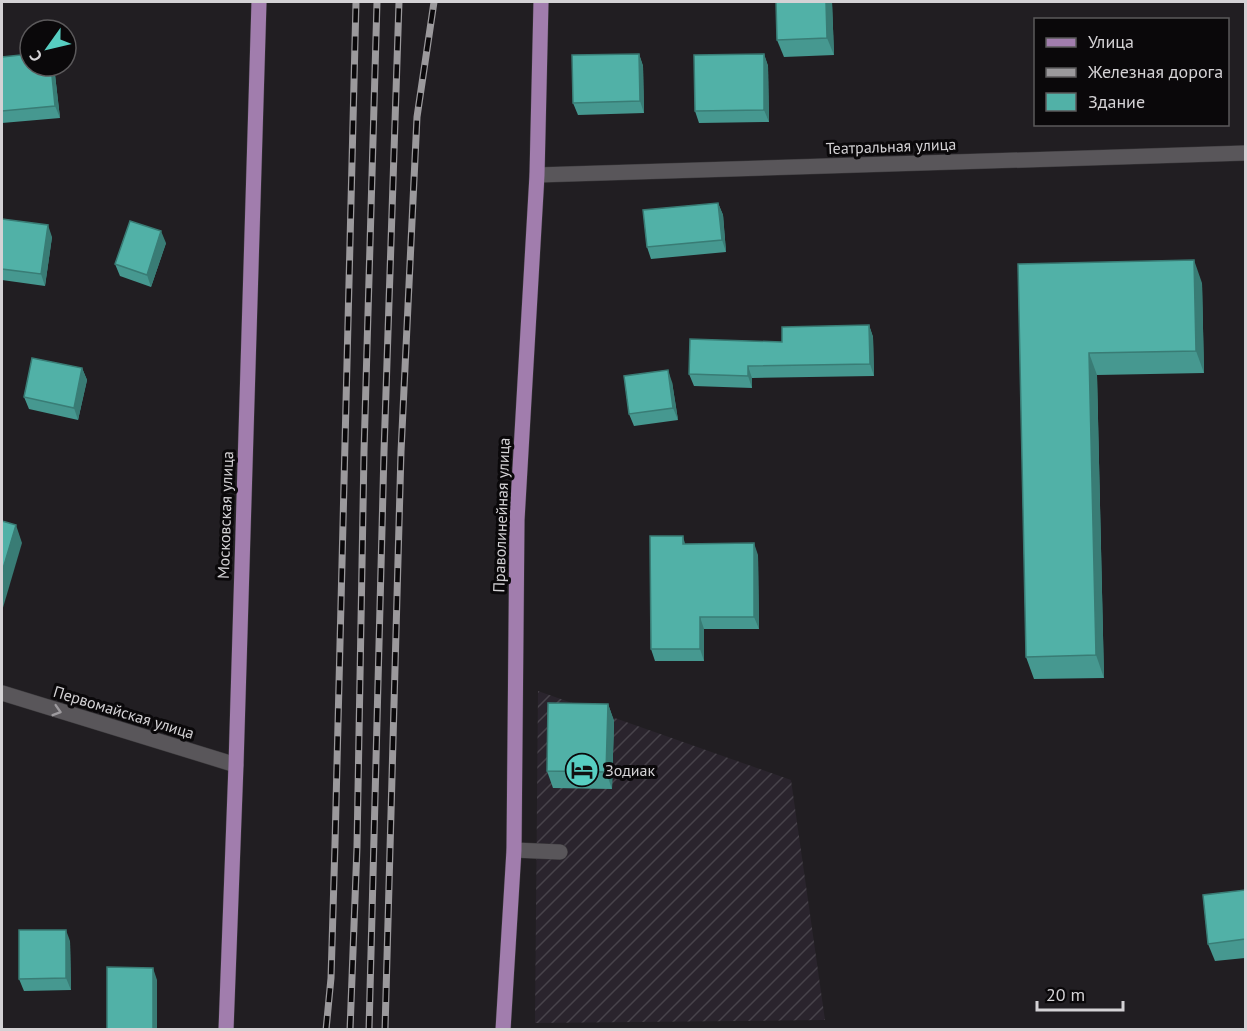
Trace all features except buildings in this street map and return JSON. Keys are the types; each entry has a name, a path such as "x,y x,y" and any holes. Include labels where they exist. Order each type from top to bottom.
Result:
{"main road":[{"name":"Московская улица","path":"226,1029 259,2"},
{"name":"Праволинейная улица","path":"502,1029 514,850 517,520 537,175 541,2"}],"street":[{"name":"Театральная улица","path":"537,175 1245,153"},
{"name":"Первомайская улица","path":"2,693 236,765"},
{"path":"514,850 560,852"}],"shaded area":[{"path":"538,691 791,780 825,1020 535,1023"}],"railway":[{"path":"326,1030 331,978 335,844 356,2"},
{"path":"350,1030 357,847 364,452 377,2"},
{"path":"369,1030 384,452 399,2"},
{"path":"385,1030 401,452 417,117 434,2"}],"place":[{"name":"Зодиак","path":"582,770"}]}
